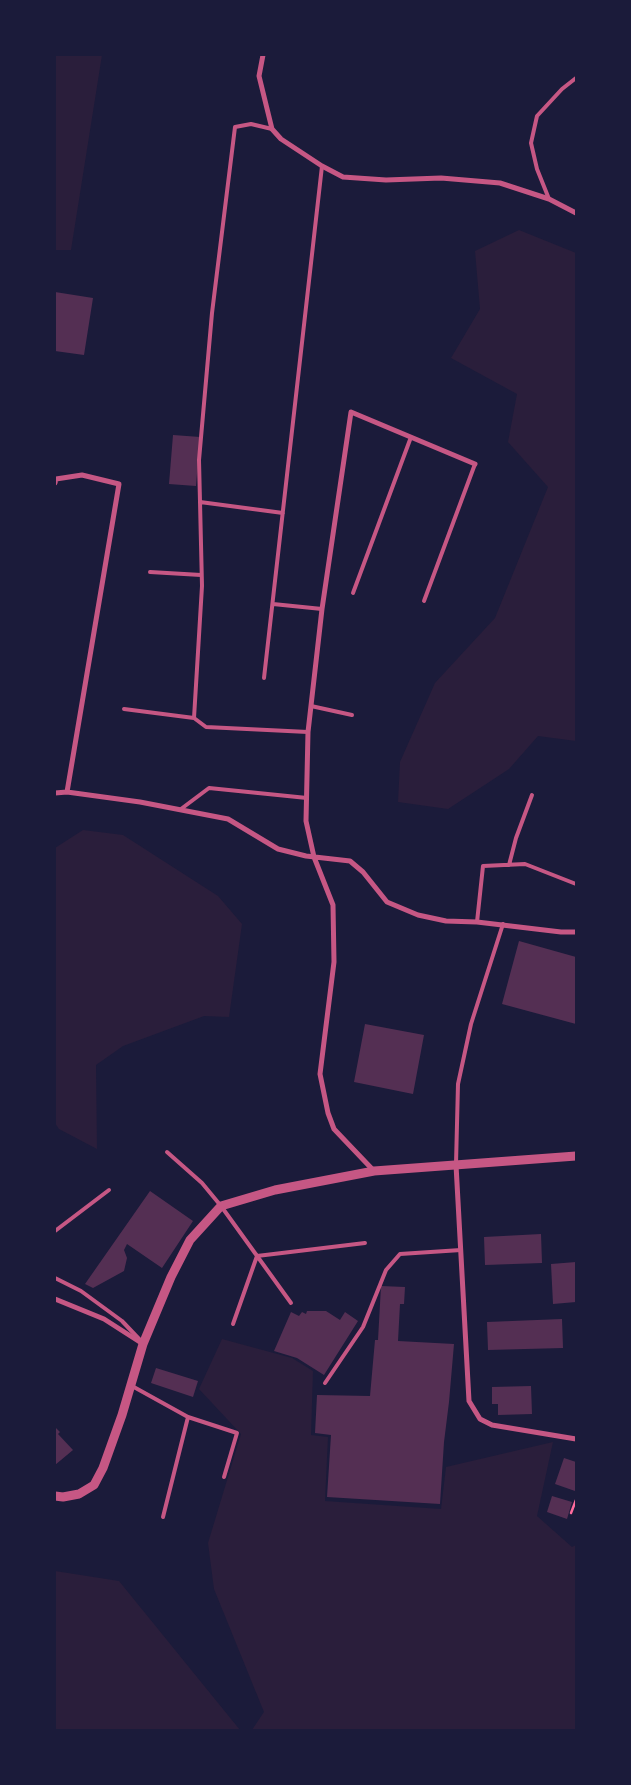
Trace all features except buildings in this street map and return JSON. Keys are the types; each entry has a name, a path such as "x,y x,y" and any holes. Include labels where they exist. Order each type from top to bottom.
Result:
{"street":[{"path":"263,55 259,76 272,129 281,139 322,166 343,177 386,180 441,178 500,183 549,199 576,212"},
{"path":"374,1171 334,1129 328,1113 320,1074 334,962 333,905 314,857 306,821 308,732 322,609 351,412 475,464"},
{"path":"55,481 82,474 119,484 67,792"},
{"path":"55,793 67,792 181,809 228,819 278,849 314,857 350,861 363,872 386,902 418,915 446,921 503,924 561,932 576,932"},
{"path":"55,1496 64,1497 79,1494 94,1485 103,1468 132,1386 143,1344 171,1277 190,1240 221,1206 275,1190 374,1171 576,1156"},
{"path":"456,1164 469,1400 480,1419 492,1425 576,1439"},
{"path":"55,1299 104,1320 143,1344"}],"lane":[{"path":"549,199 537,169 531,143 536,116 562,89 576,78"},
{"path":"194,718 201,575 199,460 212,314 235,127 251,124 272,129"},
{"path":"264,678 322,166"},
{"path":"353,593 411,437"},
{"path":"424,602 475,464"},
{"path":"200,502 283,513"},
{"path":"150,572 201,575"},
{"path":"273,604 322,609"},
{"path":"311,706 352,715"},
{"path":"124,709 194,718 206,727 308,732"},
{"path":"181,809 209,788 307,798"},
{"path":"509,865 516,838 532,795"},
{"path":"477,922 483,866 525,864 576,884"},
{"path":"456,1164 458,1084 471,1024 503,924"},
{"path":"167,1152 202,1183 221,1206 291,1303"},
{"path":"55,1231 109,1190"},
{"path":"256,1256 365,1243"},
{"path":"325,1383 363,1326 386,1270 400,1254 461,1250"},
{"path":"233,1324 256,1256"},
{"path":"55,1278 82,1292 122,1321 143,1344"},
{"path":"132,1386 188,1417 237,1433 224,1477"},
{"path":"163,1517 188,1417"}],"path":[{"path":"571,1512 576,1500"}],"shaded area":[{"path":"55,55 102,55 71,250 55,250"},
{"path":"519,230 576,253 576,741 538,736 509,769 448,809 398,802 400,762 435,683 495,618 548,487 508,442 517,394 451,358 480,309 475,251"},
{"path":"83,830 123,835 218,896 242,924 229,1017 204,1016 123,1046 96,1065 97,1149 59,1129 55,1123 55,848"},
{"path":"222,1339 292,1358 313,1371 311,1435 328,1437 325,1501 441,1509 446,1467 553,1442 537,1516 572,1547 576,1545 576,1730 252,1730 264,1712 214,1589 208,1543 241,1434 199,1389"},
{"path":"55,1571 119,1581 240,1730 55,1730"}]}
